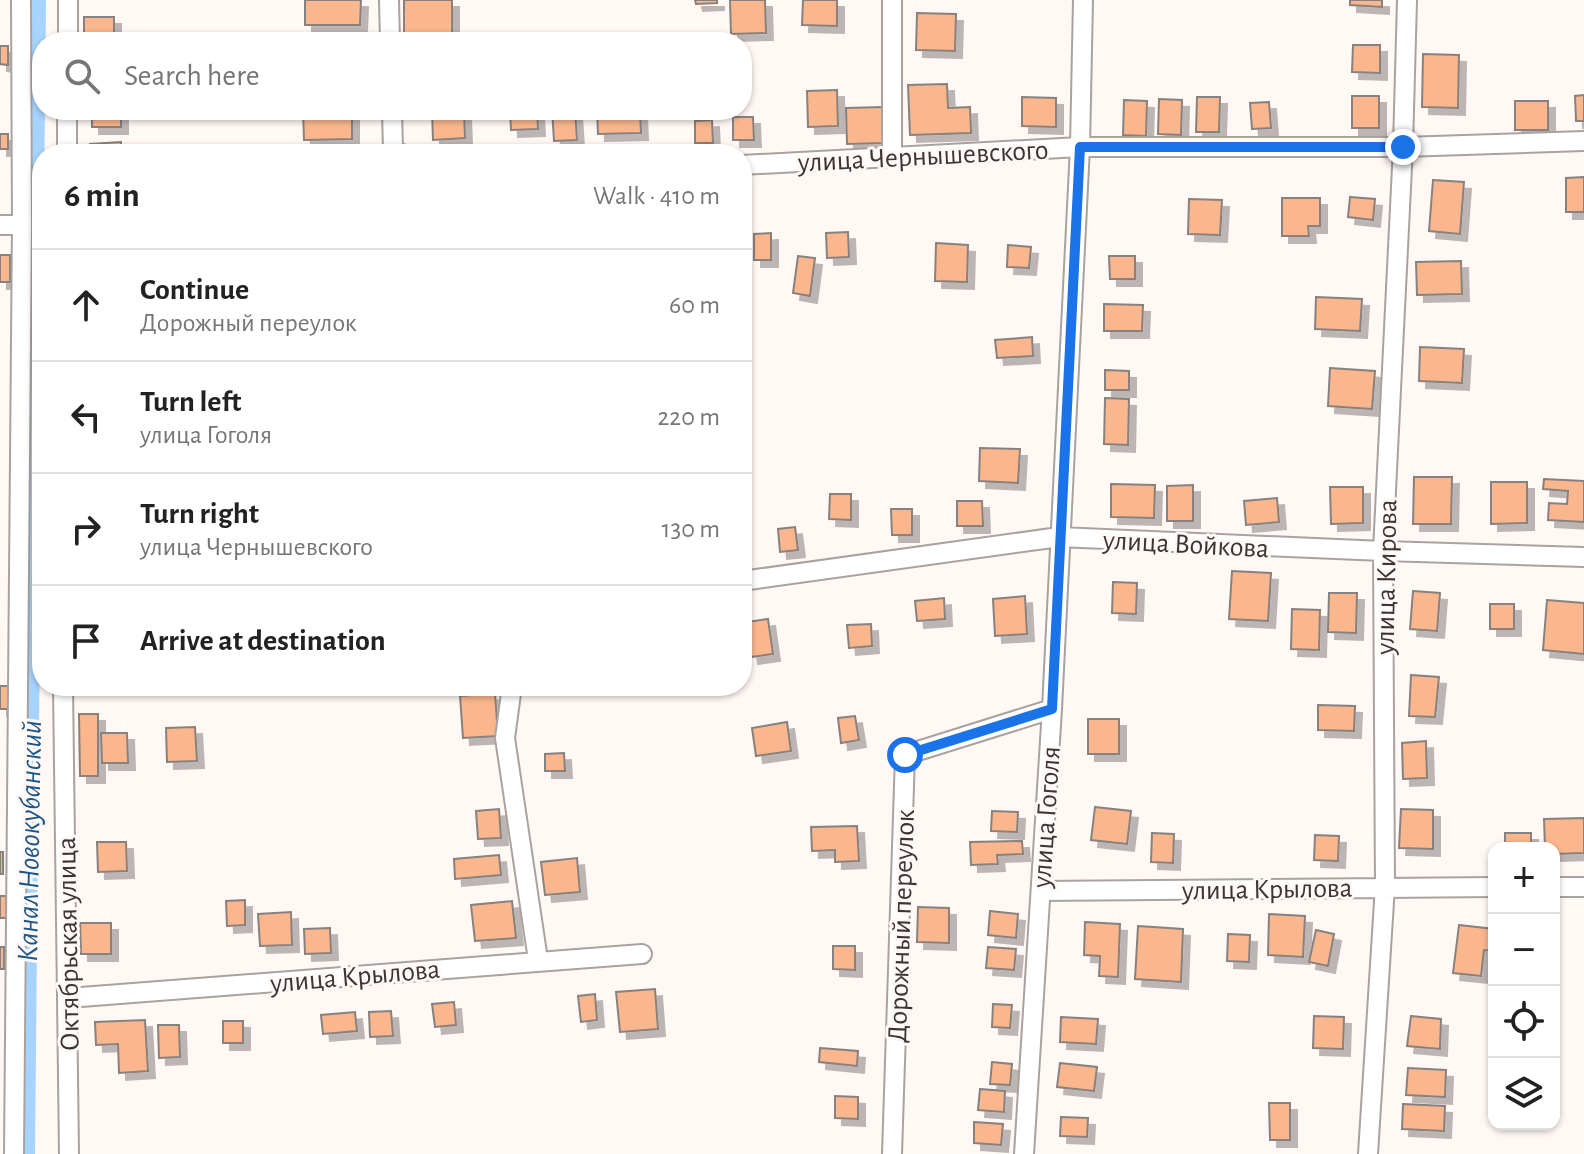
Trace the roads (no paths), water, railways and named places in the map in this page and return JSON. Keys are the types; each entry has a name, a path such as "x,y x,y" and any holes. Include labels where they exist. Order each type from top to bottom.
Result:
{"street":[{"name":"Октябрьская улица","path":"14,1154 8,998 9,658 22,225 21,0"},
{"path":"68,0 68,32"},
{"path":"389,0 390,32"},
{"path":"892,0 892,156"},
{"name":"улица Гоголя","path":"1024,1154 1052,709 1080,147 1083,0"},
{"name":"улица Кирова","path":"1368,1154 1385,886 1383,551 1403,147 1407,0"},
{"path":"67,120 67,144"},
{"path":"392,120 393,144"},
{"name":"улица Чернышевского","path":"752,164 1080,147 1403,147 1584,141"},
{"path":"0,225 22,225"},
{"name":"улица Войкова","path":"752,580 1059,537 1584,557"},
{"name":"Октябрьская улица","path":"63,696 69,1154"},
{"path":"511,696 505,738 538,960"},
{"name":"Дорожный переулок","path":"892,1154 905,755 1052,709"},
{"name":"улица Крылова","path":"1041,891 1488,887"},
{"path":"1560,887 1584,887"},
{"name":"улица Крылова","path":"68,998 642,954"}],"waterway":[{"name":"Канал Новокубанский","path":"37,0 37,32"},
{"name":"Канал Новокубанский","path":"36,120 36,144"},
{"name":"Канал Новокубанский","path":"26,1154 32,525"}]}
